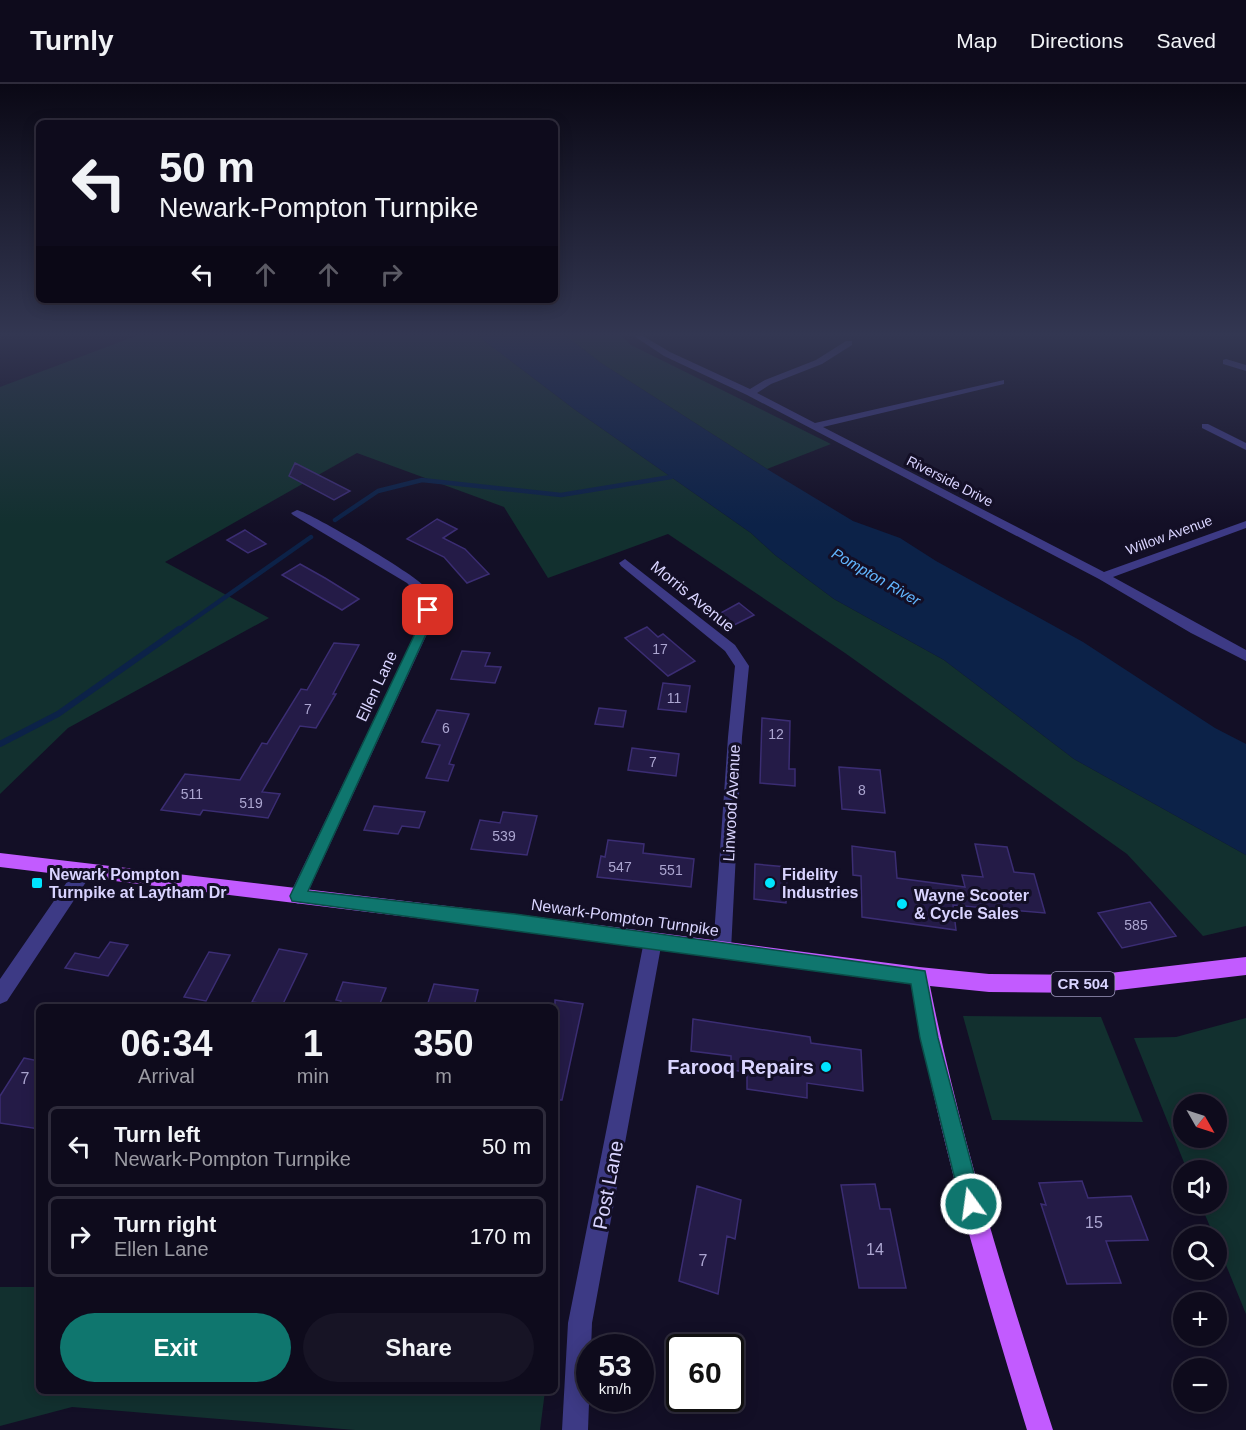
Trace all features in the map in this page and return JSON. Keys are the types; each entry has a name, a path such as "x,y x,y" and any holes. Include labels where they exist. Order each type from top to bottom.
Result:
{"main road":[{"name":"Newark-Pompton Turnpike","path":"0,861 653,940 919,976 1013,984 1093,984 1246,966"},
{"path":"919,976 929,1038 971,1204 1040,1430"}],"street":[{"name":"Riverside Drive","path":"761,399 1103,576 1246,656"},
{"path":"813,426 929,399"},
{"path":"1205,426 1246,447"},
{"name":"Ellen Lane","path":"297,513 411,580 420,589 428,610 427,621 298,896"},
{"name":"Willow Avenue","path":"1103,576 1246,524"},
{"name":"Morris Avenue","path":"625,563 738,657"},
{"name":"Linwood Avenue","path":"722,950 735,737 742,666 738,657"},
{"path":"0,995 84,871"},
{"name":"Post Lane","path":"575,1430 580,1323 653,940"}],"green space":[{"path":"0,399 561,399 751,533 775,555 834,599 944,660 1074,759 1246,855 1246,926 1203,936 1127,854 845,653 668,534 548,578 504,507 357,453 165,562 269,618 68,728 0,794"},
{"path":"657,399 740,399 831,444 767,469"},
{"path":"963,1016 1101,1017 1143,1122 992,1120"},
{"path":"1246,1018 1246,1314 1227,1267 1227,1226 1210,1226 1205,1214 1227,1214 1227,1160 1183,1160 1178,1148 1227,1148 1227,1094 1173,1094 1173,1135 1134,1038 1176,1037"},
{"path":"0,1287 36,1287 36,1394 545,1394 540,1430 355,1430 72,1407 0,1426"}],"water":[{"name":"Pompton River","path":"561,399 657,399 853,521 900,538 936,561 1083,642 1215,728 1246,744 1246,855 1074,759 944,660 834,599 775,555 751,533"}],"building":[{"path":"295,463 350,491 334,500 289,476"},
{"path":"437,519 457,529 443,538 465,549 489,574 467,583 444,557 407,539"},
{"path":"245,530 266,544 248,553 227,540"},
{"path":"300,564 359,599 342,610 282,575"},
{"path":"739,603 754,615 732,626 717,615"},
{"path":"647,627 658,637 663,634 695,661 668,676 625,638"},
{"path":"334,643 359,645 333,694 336,694 316,728 300,726 262,792 280,794 268,818 203,810 200,815 161,810 185,774 240,780 262,743 267,744 301,689 307,690"},
{"path":"462,651 490,653 485,666 501,667 495,683 451,679"},
{"path":"663,683 690,686 686,712 658,709"},
{"path":"599,708 626,711 623,727 595,724"},
{"path":"437,710 469,714 449,764 454,765 448,781 426,778 440,745 422,742"},
{"path":"762,718 790,721 789,769 795,769 795,786 760,783"},
{"path":"632,748 679,754 676,776 628,770"},
{"path":"839,767 880,770 885,813 842,809"},
{"path":"374,806 425,812 419,828 402,826 398,834 364,830"},
{"path":"503,812 537,816 527,855 471,849 480,820 500,823"},
{"path":"608,840 644,844 643,853 694,859 691,887 597,877 601,856 605,857"},
{"path":"975,844 1007,847 1014,872 1034,874 1045,913 953,905 956,930 862,917 861,876 853,875 852,846 895,852 897,878 965,887 962,875 983,877"},
{"name":"Fidelity Industries","path":"755,864 787,867 786,903 754,899"},
{"path":"1150,902 1176,936 1122,948 1098,913"},
{"path":"110,942 128,945 108,976 65,968 75,953 99,958"},
{"path":"279,949 307,954 283,1004 252,1002"},
{"path":"209,952 230,955 206,1001 184,997"},
{"path":"343,982 386,988 380,1004 340,1004 341,1001 336,1000"},
{"path":"434,984 478,990 474,1004 428,1004"},
{"path":"555,1000 583,1004 562,1100 558,1100 558,1004 555,1004"},
{"path":"693,1019 810,1037 811,1043 861,1050 863,1091 807,1083 807,1098 747,1089 747,1072 731,1070 731,1056 691,1051"},
{"path":"24,1058 36,1060 36,1129 0,1123 0,1096"},
{"path":"1082,1181 1088,1198 1131,1196 1148,1240 1106,1241 1121,1283 1067,1284 1041,1204 1046,1205 1039,1183"},
{"path":"875,1184 880,1209 890,1209 906,1288 859,1288 841,1185"},
{"path":"697,1186 741,1200 735,1239 727,1236 718,1294 679,1281"}],"waterway":[{"path":"335,520 378,491 422,480 561,495 671,477"},
{"path":"177,631 311,537"},
{"path":"0,744 58,714 179,629"}],"place":[{"name":"Newark Pompton Turnpike at Laytham Dr","path":"37,883"},
{"name":"Fidelity Industries","path":"770,883"},
{"name":"Wayne Scooter & Cycle Sales","path":"902,904"},
{"name":"Farooq Repairs","path":"826,1067"}],"route":[{"path":"428,610 427,621 298,896 515,922 919,976 929,1038 971,1204"}]}
